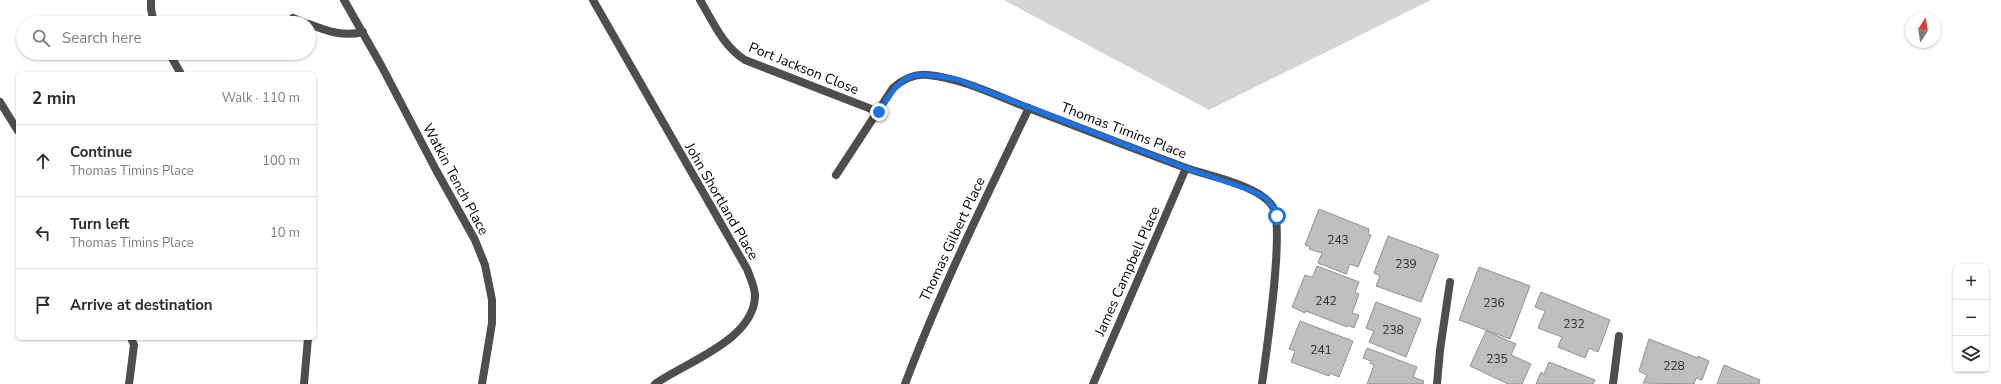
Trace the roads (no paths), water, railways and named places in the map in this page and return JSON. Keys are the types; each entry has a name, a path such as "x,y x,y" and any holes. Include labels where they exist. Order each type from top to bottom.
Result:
{"street":[{"path":"151,0 152,16"},
{"name":"Watkin Tench Place","path":"344,0 381,65 436,170 475,240 485,265 492,300 492,323 482,384"},
{"name":"John Shortland Place","path":"593,0 747,269 755,294 751,314 736,333 722,344 655,384"},
{"name":"Port Jackson Close","path":"700,0 722,39 736,54 745,60 879,112"},
{"path":"316,27 328,32 341,34 352,35 362,32"},
{"path":"173,60 180,72"},
{"name":"Thomas Timins Place","path":"836,175 879,112 893,88 902,80 913,76 926,74 956,79 985,89 1029,108 1265,197 1273,207 1277,216 1277,242 1262,384"},
{"path":"0,102 16,128"},
{"name":"Thomas Gilbert Place","path":"905,384 925,330 970,231 1029,108"},
{"name":"James Campbell Place","path":"1093,384 1186,168"},
{"path":"1437,384 1440,350 1450,282"},
{"path":"1613,384 1619,336"},
{"path":"129,384 134,345 132,340"},
{"path":"304,384 308,340"}]}
